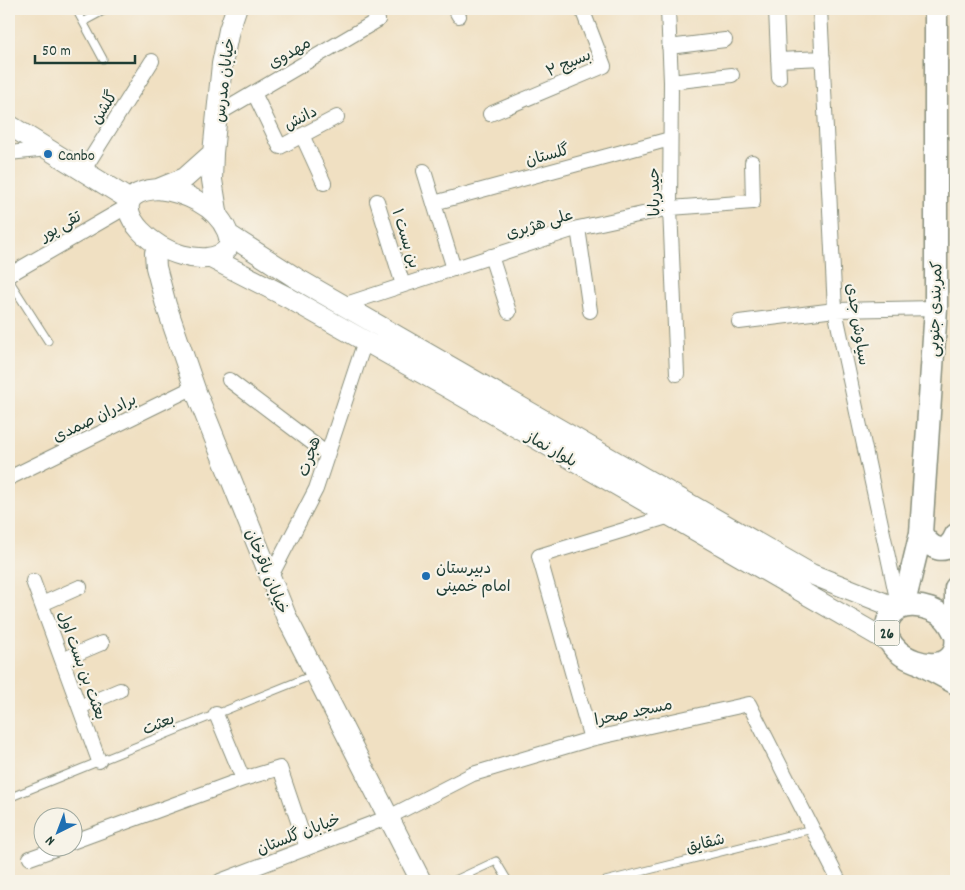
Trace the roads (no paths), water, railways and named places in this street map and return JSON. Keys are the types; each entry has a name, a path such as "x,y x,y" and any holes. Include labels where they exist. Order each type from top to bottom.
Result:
{"main road":[{"name":"خیابان مدرس","path":"218,217 212,180 213,153 222,64 229,30 236,9"},
{"name":"کمربندی جنوبی","path":"901,608 921,533 936,308 936,9"},
{"path":"9,125 83,171 129,203"},
{"path":"158,189 184,178 213,153"},
{"name":"26","path":"211,258 186,256 160,246 139,230 132,221 128,212 129,203 138,192 158,189 184,195 209,208 218,217 229,235"},
{"path":"211,258 226,250 229,243 229,235"},
{"name":"بلوار نماز","path":"229,235 270,262 811,574 901,608"},
{"name":"خیابان باقرخان","path":"160,246 155,254 156,267 166,305 194,387 270,578 286,616 422,881"},
{"name":"بلوار نماز","path":"211,258 263,284 365,341 892,643"},
{"path":"263,284 256,270 260,264 270,262"},
{"path":"921,533 926,543 935,548 945,548 953,542 956,535"},
{"path":"841,614 850,612 854,605 848,588"},
{"path":"921,664 933,664 943,661 952,655 956,646 956,588"},
{"name":"26","path":"956,639 952,626 944,618 934,610 922,606 901,608 891,614 887,623 887,634 899,653 956,683"}],"street":[{"name":"بسیج ۲","path":"490,114 604,66 582,9"},
{"name":"حیدربابا","path":"668,9 671,82 670,208 677,374"},
{"path":"776,9 779,78"},
{"name":"سیاوش جدی","path":"820,9 835,310 901,608"},
{"name":"مهدوی","path":"218,114 378,20"},
{"path":"669,47 726,40"},
{"path":"778,60 823,58"},
{"name":"گلشن","path":"83,171 152,61"},
{"path":"671,82 732,75"},
{"name":"دانش","path":"254,93 280,147 337,117"},
{"path":"302,136 324,183"},
{"name":"گلستان","path":"434,203 670,139"},
{"path":"9,153 48,150"},
{"name":"علی هژبری","path":"343,304 578,228 670,208 753,202 752,162"},
{"path":"424,171 454,269"},
{"name":"بن بست ۱","path":"377,201 404,285"},
{"name":"تقی پور","path":"9,275 129,203"},
{"path":"578,228 590,311"},
{"path":"491,256 509,312"},
{"path":"739,322 835,310 936,308"},
{"name":"هجرت","path":"270,578 316,489 365,341"},
{"path":"229,380 327,454"},
{"name":"برادران صمدی","path":"9,478 194,387"},
{"name":"مسجد صحرا","path":"670,516 539,556 591,739 749,704 839,881"},
{"name":"بعثت بن بست اول","path":"33,581 99,761"},
{"path":"42,604 80,587"},
{"path":"62,660 102,643"},
{"path":"80,707 120,690"},
{"path":"216,714 243,780"},
{"name":"خیابان گلستان","path":"220,881 389,817 473,774 591,739"},
{"path":"82,838 280,768 307,848"}],"lane":[{"path":"76,9 103,59"},
{"path":"83,22 107,9"},
{"path":"9,280 48,341"},
{"name":"بعثت","path":"11,797 316,674"},
{"name":"شقایق","path":"605,881 812,829"},
{"path":"453,881 496,861 508,881"}],"place":[{"name":"Canbo","path":"48,154"},
{"name":"دبیرستان امام خمینی","path":"426,576"}]}
